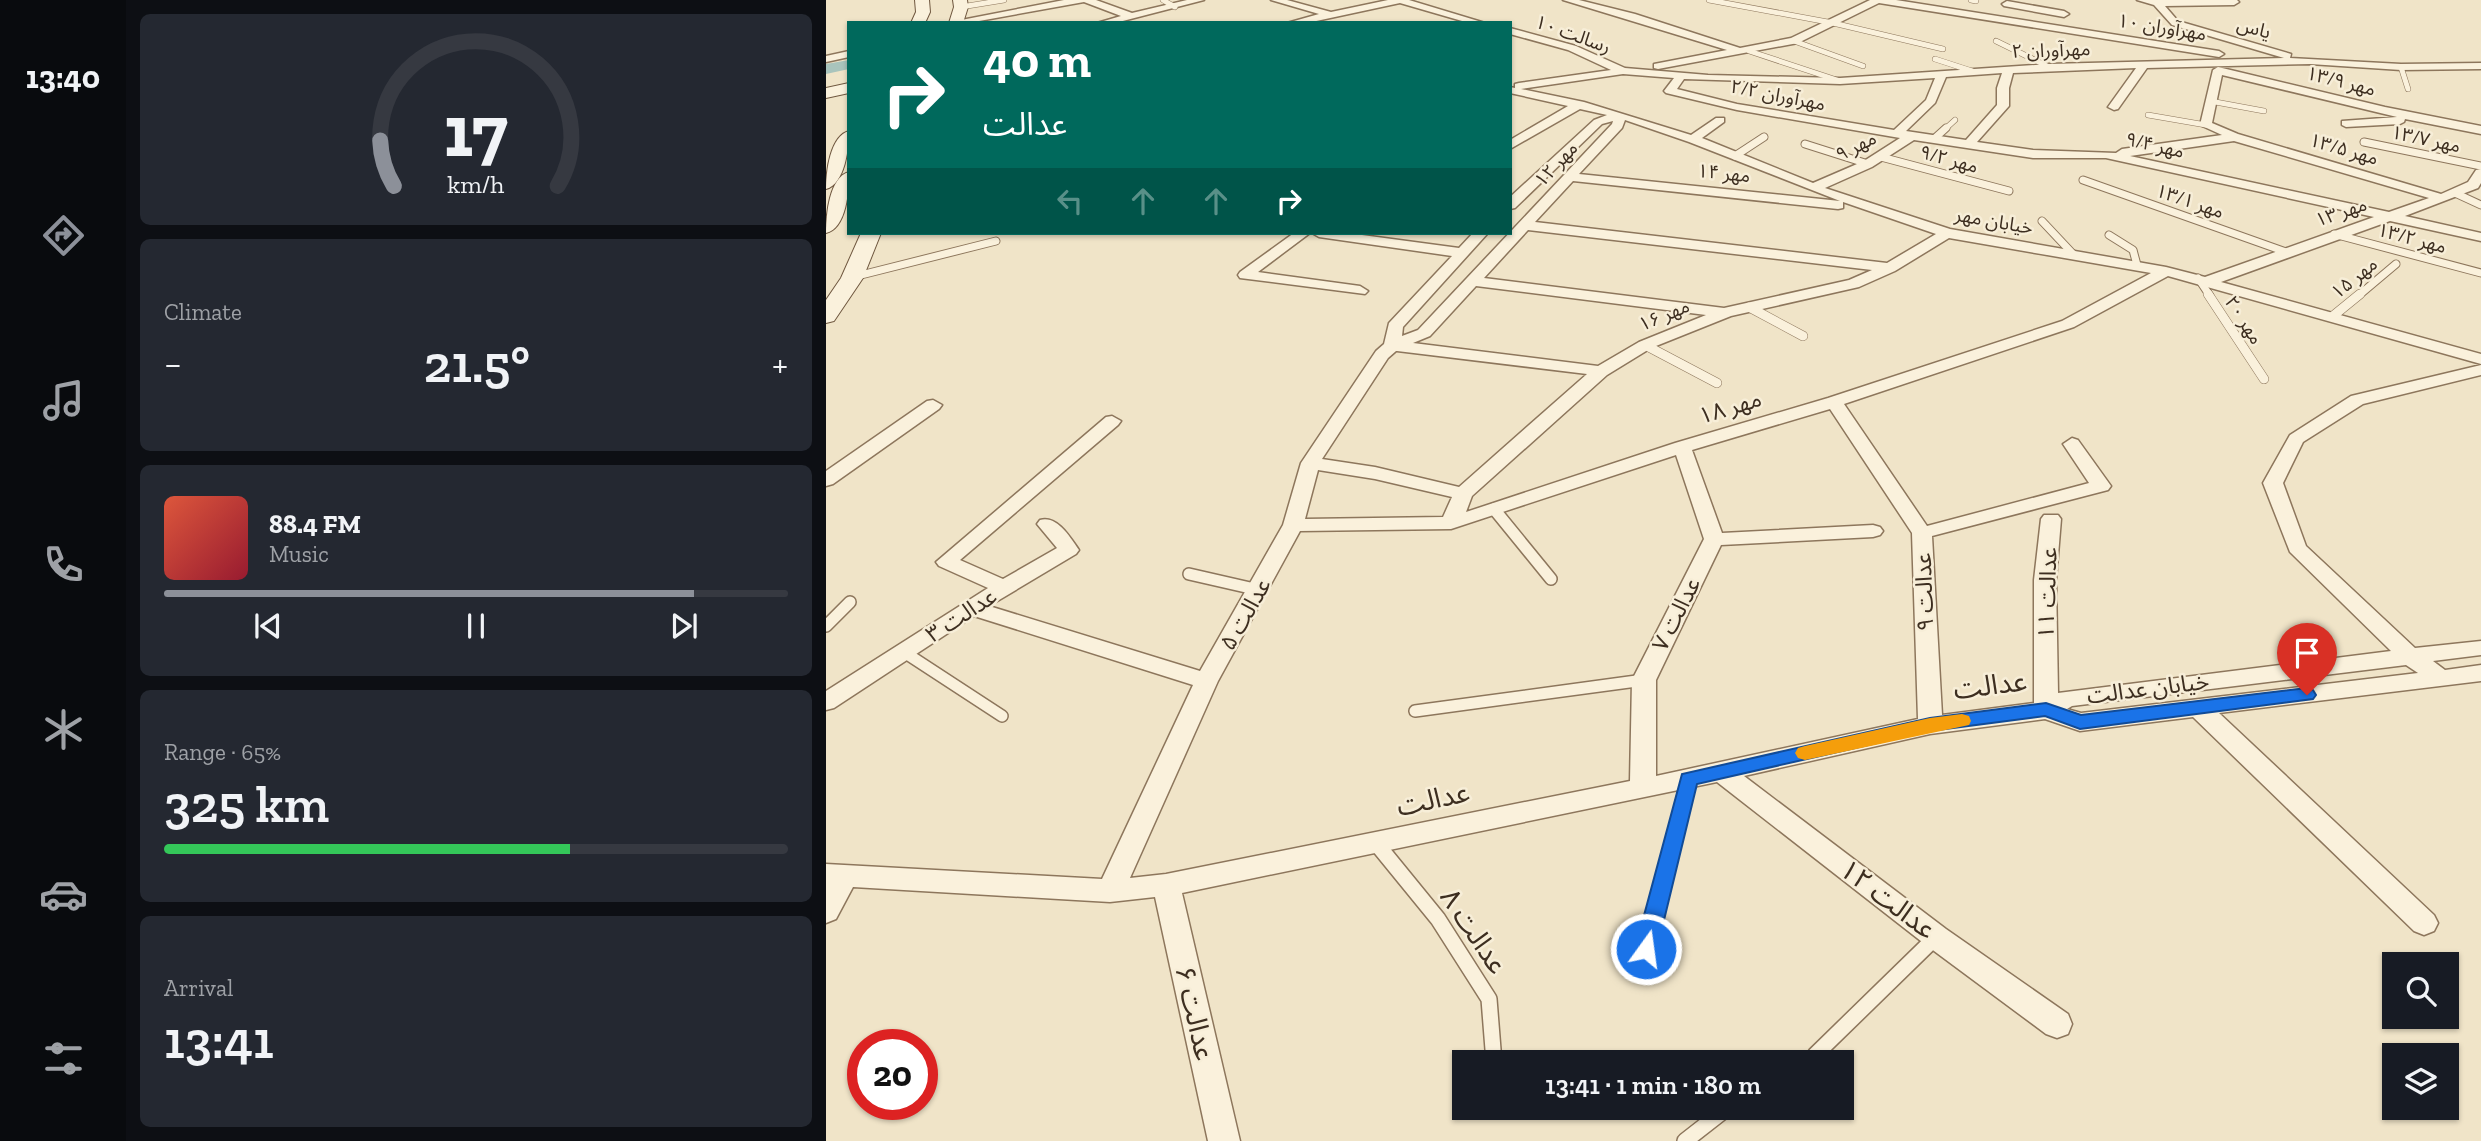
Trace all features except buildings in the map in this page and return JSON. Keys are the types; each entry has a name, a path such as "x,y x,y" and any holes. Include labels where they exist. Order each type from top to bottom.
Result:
{"main road":[{"path":"919,21 923,12 922,0"},
{"path":"956,21 961,3"},
{"path":"826,93 847,88"},
{"path":"835,207 826,183 845,132"},
{"path":"826,227 847,181"},
{"path":"826,316 852,278 870,235"}],"street":[{"path":"962,21 1080,0"},
{"path":"1087,0 1149,21"},
{"path":"1112,21 1199,0"},
{"path":"1276,0 1330,14"},
{"path":"1303,21 1400,0 1473,21"},
{"path":"1568,0 1632,16 1746,52"},
{"path":"1512,89 1746,52 1794,41 1878,0"},
{"name":"مهرآوران ۱۰","path":"1878,0 2273,62"},
{"path":"2142,0 2157,3 2234,2"},
{"path":"1985,16 2011,2 2063,14"},
{"name":"یاس","path":"2157,3 2175,23 2310,61"},
{"path":"2103,22 2144,42"},
{"name":"رسالت ۱۰","path":"1512,32 1572,48 1623,71"},
{"path":"826,59 847,54"},
{"name":"مهرآوران ۲","path":"1623,71 1840,82 2049,67 2310,61 2401,68 2481,65"},
{"name":"مهر ۱۳/۹","path":"2192,64 2323,94 2418,120 2481,130"},
{"path":"2114,107 2144,65"},
{"path":"1970,143 2003,106 2003,88 2008,69"},
{"path":"2206,125 2218,70"},
{"path":"1897,132 1931,101 1942,73"},
{"name":"مهرآوران ۲/۲","path":"1681,76 1671,91 1737,107 1897,132"},
{"name":"خیابان مهر","path":"1512,89 1621,115 1693,139 1813,188 1947,233 2166,271 2481,359"},
{"path":"1512,144 1580,104"},
{"name":"مهر ۱۲","path":"1392,346 1424,333 1523,225 1572,177 1618,125 1621,115"},
{"name":"مهر ۱۲","path":"1512,203 1598,122 1621,115"},
{"path":"1693,139 1720,120"},
{"path":"2346,123 2418,120"},
{"name":"مهر ۱۳/۵","path":"2206,125 2217,127 2234,137 2449,195"},
{"name":"مهر ۹/۴","path":"1897,132 2033,154 2109,155 2481,237"},
{"name":"مهر ۹","path":"1813,188 1868,164 1913,135"},
{"path":"2109,155 2234,137"},
{"name":"مهر ۱۳","path":"2204,280 2449,195 2473,185 2480,173"},
{"name":"مهر ۱۴","path":"1572,177 1872,209"},
{"path":"1523,225 1890,268"},
{"name":"مهر ۱۶","path":"1451,523 1463,494 1601,371 1645,345 1726,312 1854,284 1890,268 1947,233"},
{"path":"1300,235 1245,275 1360,291"},
{"path":"1351,235 1400,238 1460,253"},
{"path":"1478,235 1395,326 1392,346 1601,371"},
{"path":"1483,235 1510,241"},
{"name":"مهر ۱۸","path":"1293,525 1451,523 1682,447 1834,402 2068,324 2166,271"},
{"path":"1472,281 1726,312"},
{"name":"عدالت ۵","path":"1110,891 1206,681 1293,525 1310,463 1382,355 1392,346"},
{"path":"2441,678 2408,655 2297,548 2273,483 2296,439 2357,400 2481,370"},
{"name":"عدالت ۹","path":"1834,402 1922,533 1930,725"},
{"path":"826,480 933,405"},
{"path":"1004,587 946,562 1112,421"},
{"path":"1922,533 2101,486 2072,444"},
{"path":"1682,447 1714,539 1873,531"},
{"path":"1310,463 1375,473 1463,494"},
{"name":"عدالت ۱۱","path":"2046,710 2045,580 2051,519"},
{"name":"عدالت ۳","path":"826,702 1004,587 1069,550 1047,524"},
{"name":"عدالت ۷","path":"1643,788 1644,680 1714,539"},
{"path":"971,608 1206,681"},
{"name":"خیابان عدالت","path":"2046,710 2067,698 2481,648"},
{"name":"خیابان عدالت","path":"2046,710 2080,722 2481,673"},
{"path":"2199,708 2424,923"},
{"name":"عدالت","path":"836,874 1110,891 1166,886 1689,779 1930,725 2046,710"},
{"name":"عدالت ۱۲","path":"1721,772 1936,937 2057,1024"},
{"path":"826,911 836,874"},
{"name":"عدالت ۶","path":"1166,886 1224,1141"}],"lane":[{"path":"961,3 1004,0"},
{"path":"1163,0 1175,7"},
{"path":"1709,0 1833,23 1943,49"},
{"path":"1971,0 1976,1"},
{"path":"1794,41 1863,66"},
{"path":"1996,41 2049,67"},
{"path":"1746,52 1840,82"},
{"path":"1935,59 1972,71"},
{"path":"2401,68 2408,89"},
{"path":"2210,101 2264,111"},
{"path":"2148,115 2206,125"},
{"path":"1935,138 1955,120"},
{"path":"1735,156 1764,137"},
{"name":"مهر ۱۳/۷","path":"2364,142 2480,173"},
{"path":"1805,144 1868,164"},
{"name":"مهر ۹/۲","path":"1881,157 2009,191"},
{"name":"مهر ۱۳/۱","path":"2083,180 2286,252"},
{"path":"2449,195 2481,205"},
{"path":"2042,221 2073,254"},
{"name":"مهر ۱۳/۲","path":"2334,234 2481,273"},
{"path":"2109,235 2133,250 2137,265"},
{"path":"852,278 996,241"},
{"name":"مهر ۱۵","path":"2333,316 2396,264"},
{"name":"مهر ۲۰","path":"2204,280 2264,379"},
{"path":"1749,307 1803,336"},
{"path":"1645,345 1717,383"},
{"path":"1494,509 1550,579"},
{"path":"1189,574 1259,590"},
{"path":"826,626 849,602"},
{"path":"904,652 1002,716"},
{"path":"1415,712 1644,680"},
{"path":"1646,949 1689,779"},
{"name":"عدالت ۸","path":"1376,844 1438,919 1489,999 1493,1050"},
{"path":"1820,1050 1936,937"},
{"path":"1685,1141 1712,1120"}],"waterway":[{"path":"826,69 847,64"}],"slow traffic":[{"path":"1805,753 1930,725 1962,721"}],"route":[{"path":"1646,949 1689,779 1930,725 2046,710 2080,722 2307,695"}]}
